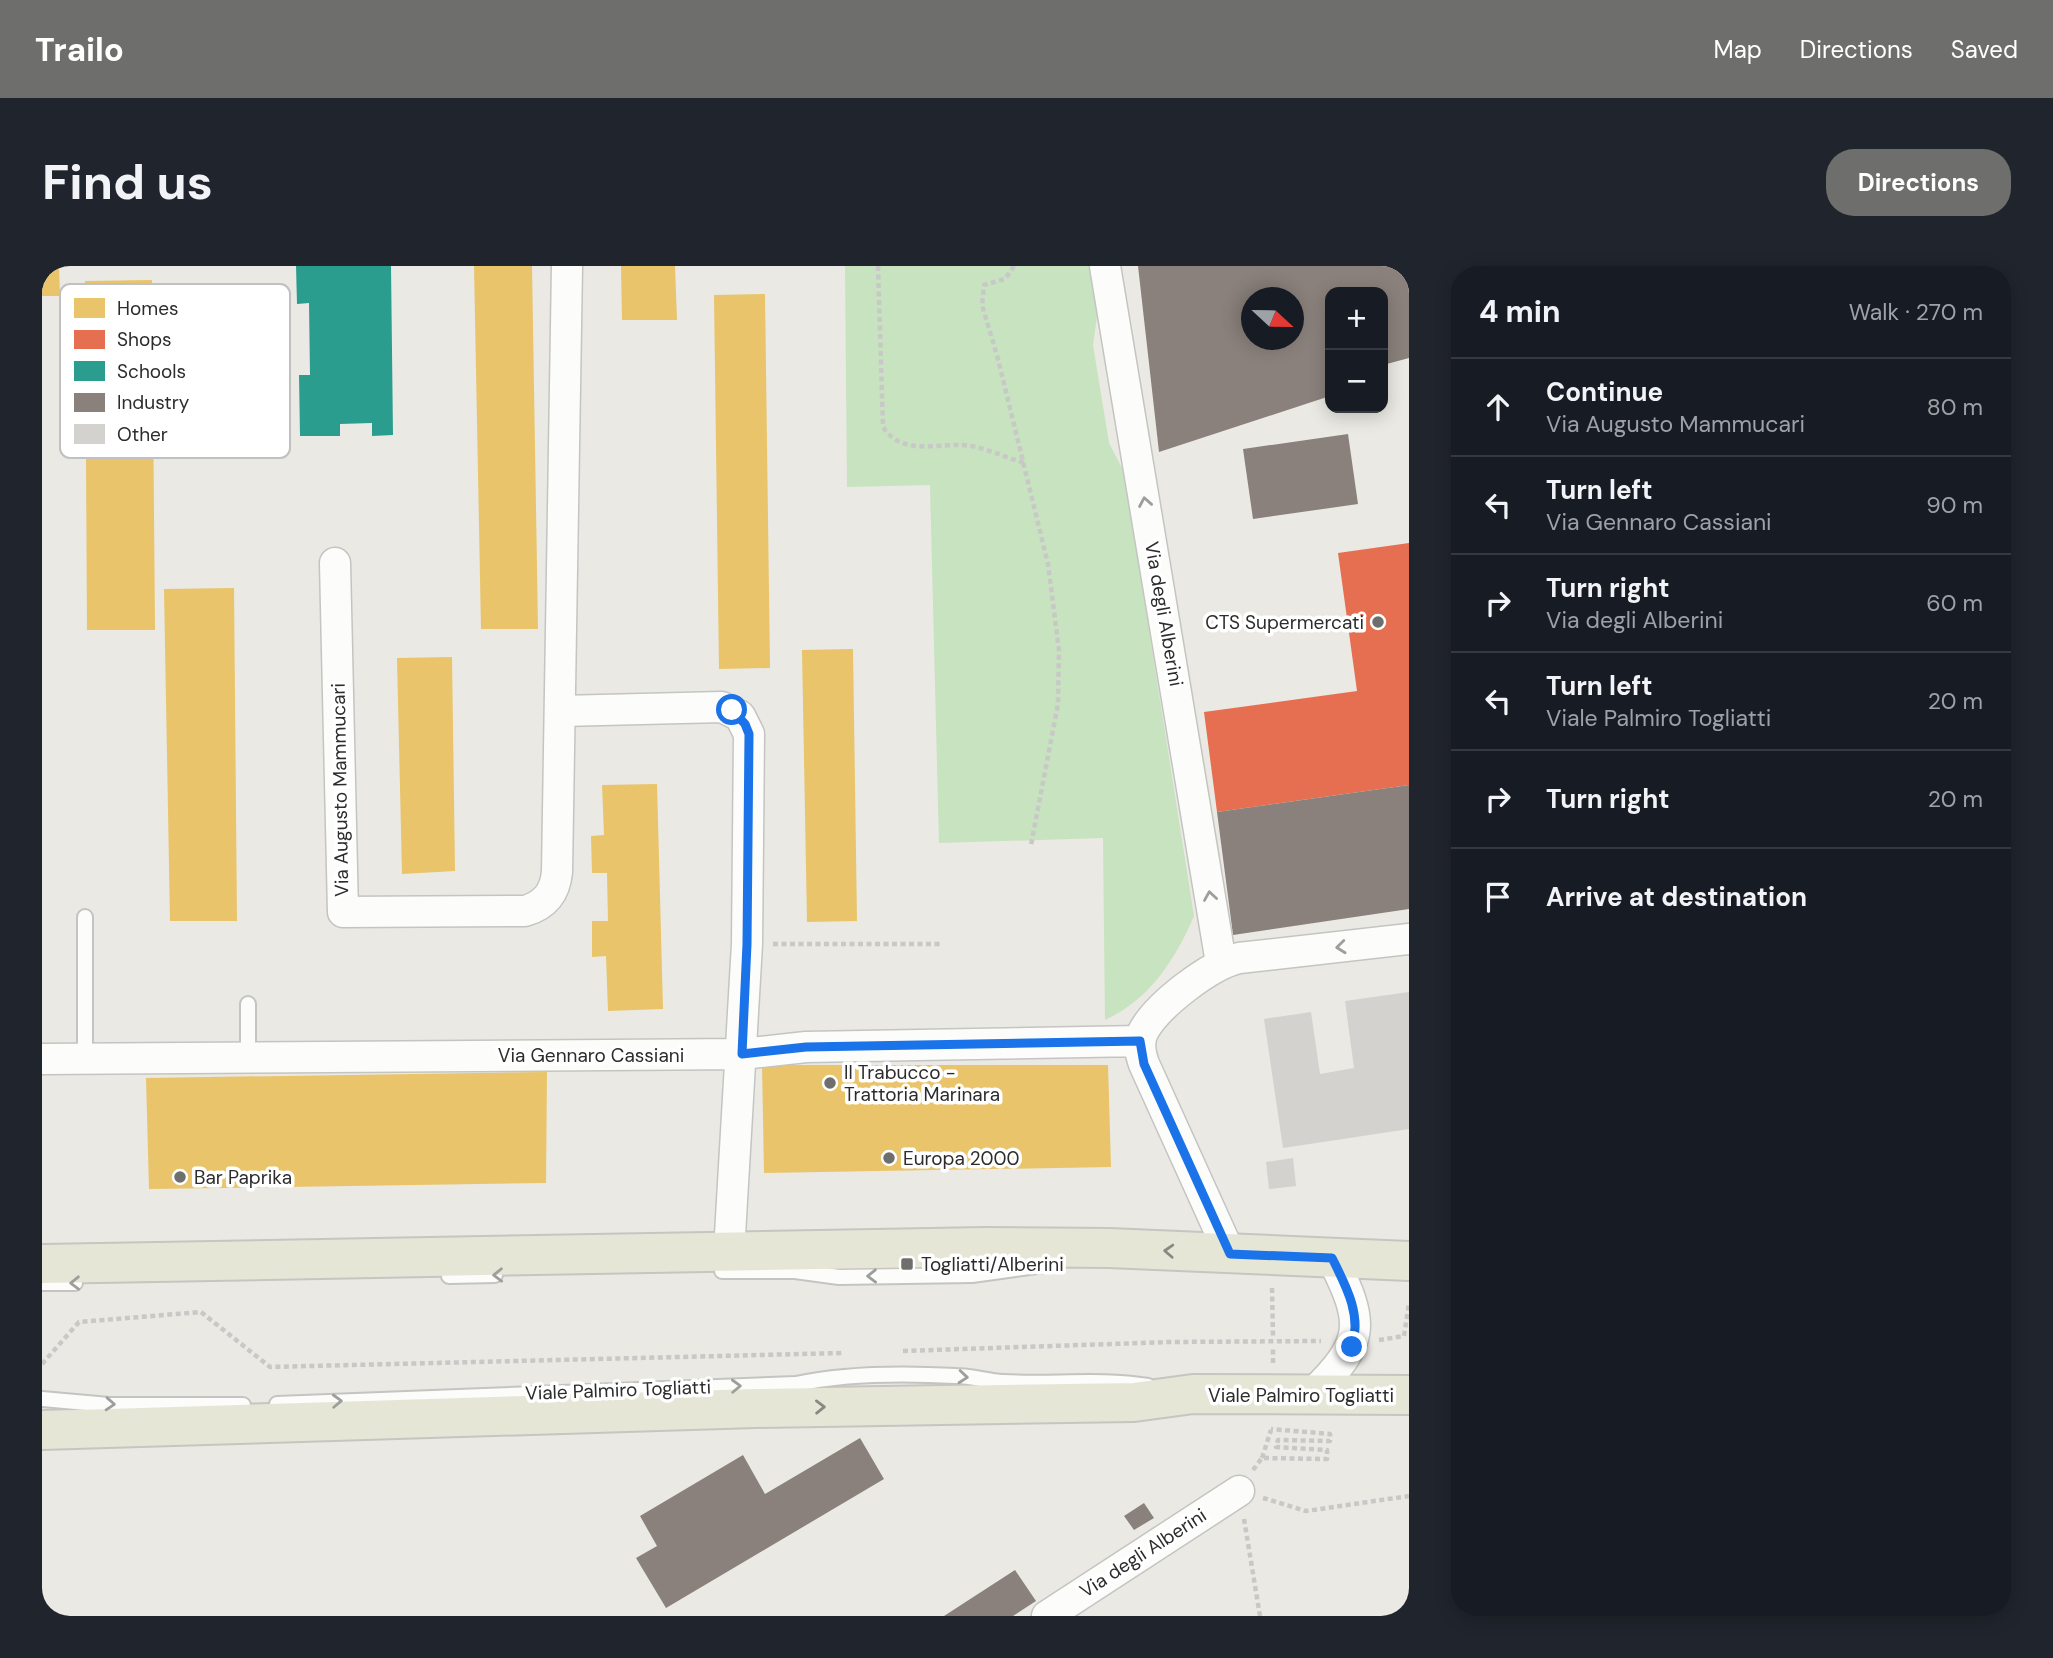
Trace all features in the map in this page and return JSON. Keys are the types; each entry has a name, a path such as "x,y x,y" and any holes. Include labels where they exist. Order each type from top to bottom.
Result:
{"main road":[{"path":"42,1264 716,1262 1109,1248 1409,1261"},
{"name":"Viale Palmiro Togliatti","path":"42,1430 768,1408 1134,1402 1193,1394 1409,1395"}],"street":[{"name":"Via Augusto Mammucari","path":"335,563 342,912 525,911 545,902 556,883 567,266"},
{"name":"Via degli Alberini","path":"1105,266 1221,963"},
{"path":"561,711 722,707 740,716 749,734 747,944 742,1054 716,1262"},
{"path":"1230,1254 1144,1064 1140,1041 1149,1023 1167,1004 1221,963 1238,958 1409,939"},
{"name":"Via Gennaro Cassiani","path":"42,1059 742,1054 806,1047 1140,1041"},
{"path":"1312,1394 1341,1365 1354,1341 1356,1322 1352,1304 1332,1258"},
{"name":"Via degli Alberini","path":"1046,1616 1239,1491"}],"lane":[{"path":"85,917 85,1059"},
{"path":"248,1004 248,1058"},
{"path":"432,1276 514,1275"},
{"path":"42,1283 96,1282"},
{"name":"Viale Palmiro Togliatti","path":"42,1399 109,1405 233,1405 796,1384 820,1379 908,1375 957,1376 1001,1382 1126,1382 1193,1394"}],"path":[{"path":"878,266 883,427 891,440 903,444 974,446 1025,463"},
{"path":"1014,266 1005,279 984,285 982,305 1025,463 1048,564 1059,650 1058,704 1031,845"},
{"path":"747,944 943,944"},
{"path":"1272,1278 1273,1336"},
{"path":"897,1351 1170,1342 1354,1341 1404,1336 1409,1303"},
{"path":"42,1364 79,1322 201,1312 270,1367 848,1353"},
{"path":"1260,1616 1239,1491 1262,1458 1273,1419"},
{"path":"1262,1458 1327,1459 1327,1450 1276,1447 1278,1440 1330,1441 1330,1434 1271,1430"},
{"path":"1239,1491 1306,1511 1409,1496"}],"green space":[{"path":"845,266 1090,266 1097,316 1093,345 1109,443 1124,472 1194,916 1159,977 1135,1001 1105,1020 1103,838 939,843 930,485 847,487"}],"building: Homes":[{"path":"42,266 59,266 60,296 42,296"},
{"path":"474,266 532,266 538,629 481,629"},
{"path":"621,266 675,266 677,320 622,320"},
{"path":"152,280 152,284 85,284 85,281"},
{"path":"765,294 770,668 719,669 714,295"},
{"path":"86,458 154,458 155,630 87,630"},
{"path":"234,588 237,921 170,921 164,589"},
{"path":"853,649 857,921 807,922 802,650"},
{"path":"452,657 455,871 402,874 397,658"},
{"path":"657,784 663,1009 608,1011 606,956 592,957 592,921 608,921 607,873 592,873 591,836 604,835 602,785"},
{"path":"762,1065 1108,1065 1111,1167 764,1173"},
{"path":"547,1072 546,1183 149,1189 146,1078"}],"building: Shops":[{"name":"CTS Supermercati","path":"1409,543 1409,785 1217,812 1204,712 1357,691 1338,553"}],"building: Schools":[{"path":"296,266 391,266 393,435 372,436 372,423 340,424 340,436 300,436 299,375 310,375 309,303 297,304"}],"building: Industry":[{"path":"1138,266 1409,266 1409,358 1388,364 1388,287 1325,287 1325,398 1159,452"},
{"path":"1348,434 1358,504 1253,519 1243,449"},
{"path":"1409,785 1409,909 1233,935 1217,812"},
{"path":"860,1438 884,1479 666,1608 636,1558 657,1546 640,1516 743,1455 765,1494"},
{"path":"1144,1503 1154,1518 1134,1530 1124,1516"},
{"path":"1015,1570 1036,1601 1013,1616 944,1616"}],"building: Other":[{"path":"1409,992 1409,1129 1283,1148 1264,1019 1311,1012 1320,1074 1354,1068 1345,1001"},
{"path":"1293,1158 1296,1186 1269,1189 1266,1162"}],"place":[{"name":"CTS Supermercati","path":"1378,622"},
{"name":"Il Trabucco - Trattoria Marinara","path":"830,1083"},
{"name":"Europa 2000","path":"889,1158"},
{"name":"Bar Paprika","path":"180,1177"},
{"name":"Togliatti/Alberini","path":"907,1264"}],"route":[{"path":"732,710 740,716 749,734 747,944 742,1054 806,1047 1140,1041 1144,1064 1230,1254 1332,1258 1354,1312 1356,1322 1352,1347"}]}
